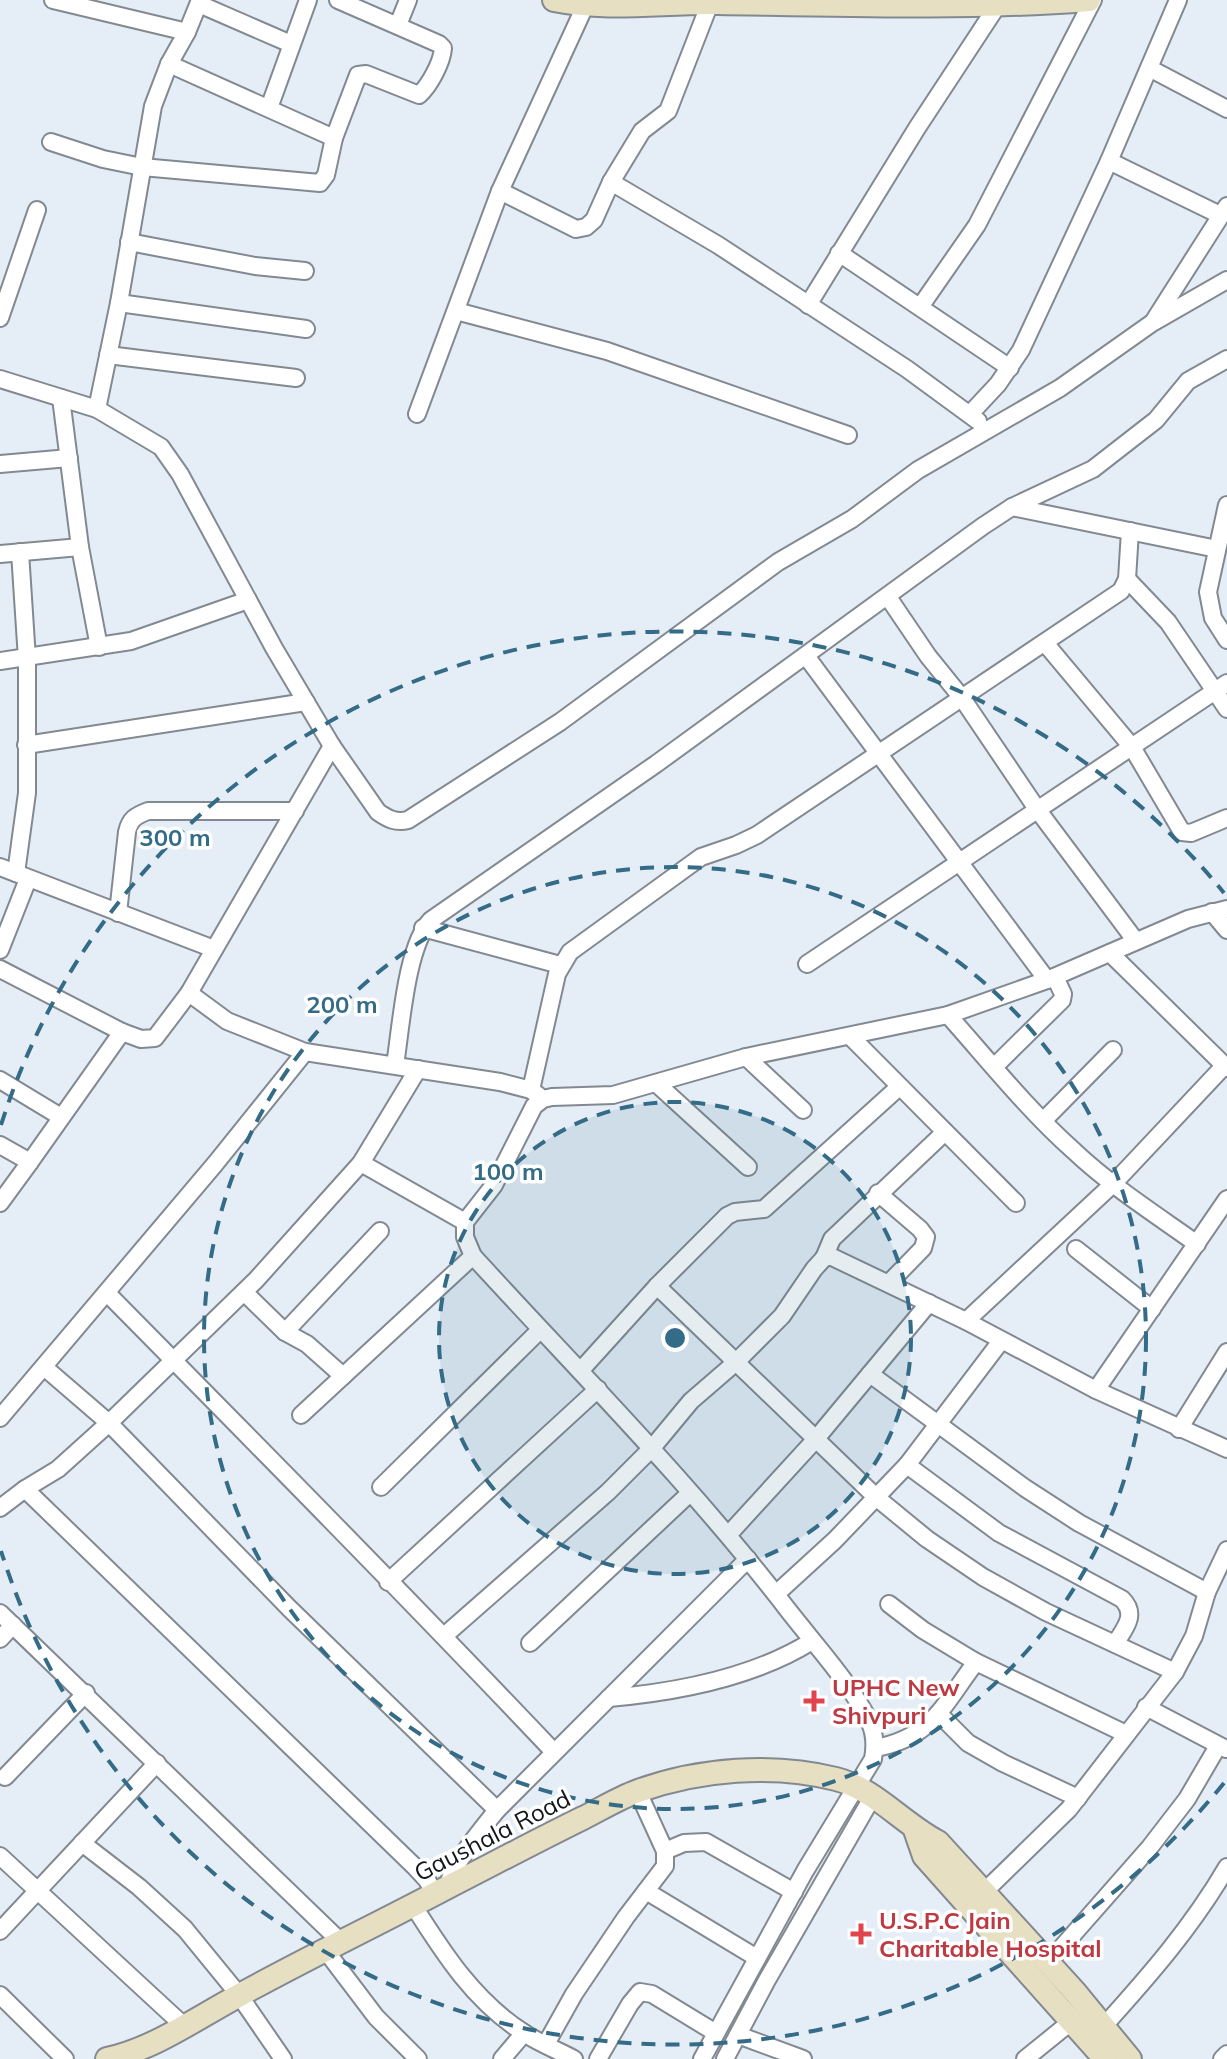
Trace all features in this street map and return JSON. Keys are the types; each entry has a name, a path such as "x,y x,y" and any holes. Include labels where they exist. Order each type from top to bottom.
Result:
{"street":[{"path":"53,0 187,32"},
{"path":"269,108 308,0"},
{"path":"51,142 103,159 142,167 320,183 326,175 334,138 358,75 366,74 415,95 424,90 443,48 338,0"},
{"path":"398,25 408,0"},
{"path":"554,0 585,6 645,7 710,3 1091,0 977,225 920,307"},
{"path":"970,414 1010,368 1021,350 1151,69 1178,0"},
{"path":"97,409 153,106 199,2 291,44"},
{"path":"500,191 576,229 582,229 594,220 611,182 642,131 668,111 710,3"},
{"path":"808,305 999,3"},
{"path":"417,414 500,191 585,6"},
{"path":"169,64 334,138"},
{"path":"1151,69 1227,109"},
{"path":"1109,161 1224,211 1152,323"},
{"path":"611,182 718,245 907,369 988,428"},
{"path":"0,318 37,210"},
{"path":"129,242 255,266 305,271"},
{"path":"839,253 1010,368"},
{"path":"0,379 97,409 151,439 170,458 332,746 378,812 387,819 399,822 408,820 560,722 778,562 852,519 918,470 1081,375 1152,323 1227,280"},
{"path":"119,303 306,329"},
{"path":"456,311 607,351 848,435"},
{"path":"108,355 296,378"},
{"path":"395,1065 415,949 423,928 431,920 1012,507 1093,469 1156,420 1188,381 1227,359"},
{"path":"61,398 80,547 99,647"},
{"path":"0,464 69,458"},
{"path":"1227,505 1208,592 1213,618 1227,640"},
{"path":"1012,507 1217,549"},
{"path":"725,2059 864,1791 875,1748 871,1725 812,1641 729,1534 473,1256 465,1237 465,1222 494,1185 534,1106 560,965 570,952 701,857 757,835 1121,591 1127,579 1130,531"},
{"path":"0,554 80,547"},
{"path":"0,950 27,793 27,659 20,552"},
{"path":"1127,579 1168,622 1221,687 1227,709"},
{"path":"888,597 928,656 962,698 1037,809 1135,940"},
{"path":"0,661 131,641 248,600"},
{"path":"1045,643 1132,747 1182,832 1191,833 1227,818"},
{"path":"806,656 959,864 1063,994 1062,1000 994,1067"},
{"path":"807,964 1221,687"},
{"path":"26,745 306,702"},
{"path":"0,969 122,1032 141,1039 155,1038 189,993 332,746"},
{"path":"118,913 127,832 130,821 137,815 148,811 295,811"},
{"path":"15,873 214,949"},
{"path":"189,993 227,1021 305,1052 518,1086 537,1095 613,1095 746,1057 948,1015 1051,979 1135,940 1220,910 1227,930"},
{"path":"423,928 560,965"},
{"path":"966,1321 1113,1184 1226,1067 1110,953"},
{"path":"948,1015 1076,1154 1197,1244"},
{"path":"0,1203 122,1032"},
{"path":"850,1036 1016,1203"},
{"path":"1043,1121 1113,1050"},
{"path":"0,1418 305,1052"},
{"path":"746,1057 803,1110"},
{"path":"0,1508 58,1469 244,1292 361,1163 418,1069"},
{"path":"0,1080 61,1117"},
{"path":"656,1083 748,1167"},
{"path":"581,1370 657,1286 727,1216 735,1212 764,1209 899,1087"},
{"path":"444,1636 608,1492 652,1448 691,1401 782,1316 824,1258 832,1239 945,1132"},
{"path":"0,1145 30,1162"},
{"path":"361,1163 465,1222"},
{"path":"878,1193 926,1237 923,1248 889,1283"},
{"path":"1096,1390 1227,1199"},
{"path":"285,1332 380,1231"},
{"path":"1076,1249 1152,1309"},
{"path":"301,1415 473,1256"},
{"path":"824,1258 835,1257 966,1321 1096,1390 1227,1449"},
{"path":"657,1286 815,1440 927,1539 983,1577 1046,1612 1175,1672"},
{"path":"244,1292 285,1332 307,1344 343,1376"},
{"path":"107,1293 554,1752"},
{"path":"729,1534 815,1440 929,1303"},
{"path":"381,1487 540,1330"},
{"path":"776,1594 877,1498 907,1465 1001,1341"},
{"path":"1179,1429 1227,1352"},
{"path":"44,1367 109,1423 289,1608 497,1810"},
{"path":"870,1374 1013,1479 1079,1523 1207,1592"},
{"path":"388,1582 598,1389"},
{"path":"907,1465 999,1533 1122,1599 1130,1608 1130,1619 1115,1644"},
{"path":"25,1489 441,1891 466,1849 497,1810 748,1559"},
{"path":"530,1643 690,1493"},
{"path":"983,1893 1058,1822 1175,1672 1194,1636 1207,1592 1227,1550"},
{"path":"889,1604 923,1630 976,1662 1126,1734"},
{"path":"0,1613 157,1763 334,1947 376,2017 418,2059"},
{"path":"0,1639 13,1625"},
{"path":"609,1698 652,1694 760,1668 812,1641"},
{"path":"875,1748 898,1744 910,1738 939,1714 976,1662"},
{"path":"5,1777 86,1693"},
{"path":"1048,1963 1150,1847 1223,1748 1146,1707"},
{"path":"939,1714 974,1747 1078,1798"},
{"path":"0,1931 157,1763"},
{"name":"Gaushala Road","path":"107,2059 151,2051 184,2026 239,1995 638,1792 727,1772 776,1771 819,1776 864,1791 915,1830 938,1842 1130,2059"},
{"path":"702,2059 794,1892 864,1791"},
{"path":"546,2044 574,1994 665,1866 665,1851 638,1792"},
{"path":"915,1830 924,1856 1105,2059"},
{"path":"665,1851 684,1843 706,1842 794,1892"},
{"path":"82,1843 139,1887 185,1929 239,1995 283,2059"},
{"path":"0,1856 184,2026"},
{"path":"1103,2027 1171,1951 1203,1908 1227,1868"},
{"path":"646,1891 757,1958"},
{"path":"413,1905 467,1984 495,2011 524,2033 574,2059"},
{"path":"598,2059 640,1992 652,1994 716,2033"},
{"path":"0,1995 65,2059"},
{"path":"1025,2059 1072,2021"},
{"path":"502,2059 524,2033"},
{"path":"738,2035 803,2059"},
{"path":"1222,2059 1227,2054"}],"place":[{"name":"UPHC New Shivpuri","path":"814,1701"},
{"name":"U.S.P.C Jain Charitable Hospital","path":"861,1934"}]}
